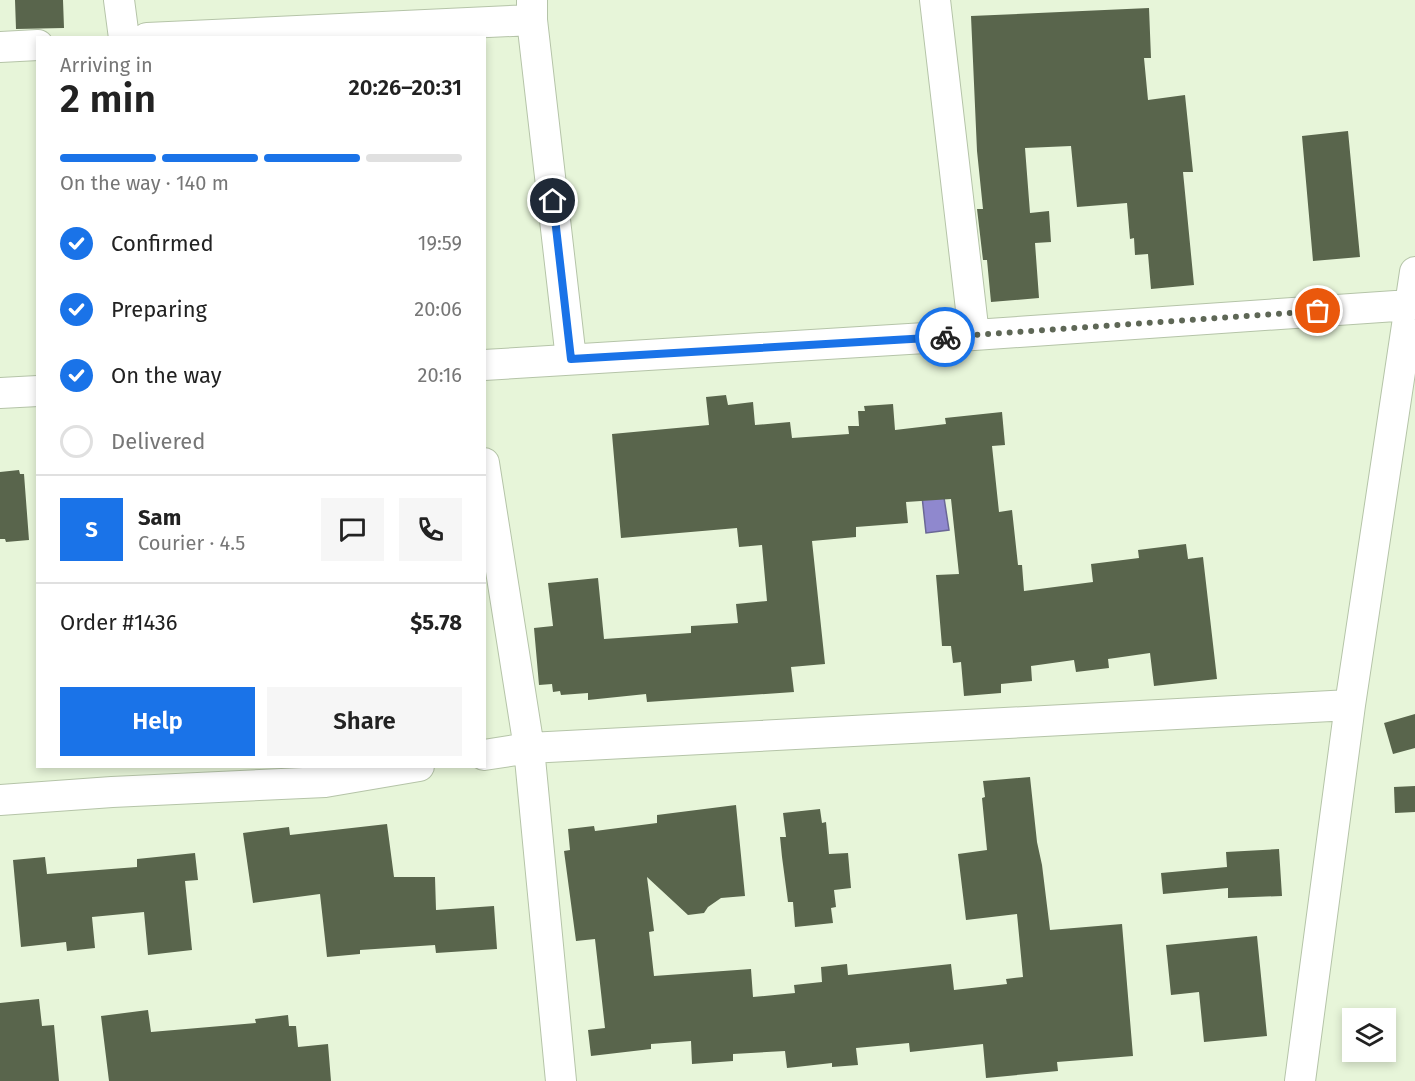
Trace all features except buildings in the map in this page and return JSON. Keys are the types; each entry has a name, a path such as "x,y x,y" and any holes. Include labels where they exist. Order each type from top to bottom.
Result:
{"street":[{"path":"119,0 124,36"},
{"path":"935,0 974,335"},
{"path":"174,36 532,10 571,359"},
{"path":"0,47 36,45"},
{"path":"1294,1081 1300,1081 1350,705 1415,272"},
{"path":"486,365 1410,305"},
{"path":"0,393 36,391"},
{"path":"486,475 530,748 561,1081"},
{"path":"486,755 530,748 1350,705"},
{"path":"0,800 325,782 407,768"}],"shaded area":[{"path":"942,485 949,530 926,533 921,487"}],"way so far":[{"path":"945,337 1318,311"}],"route":[{"path":"553,201 571,359 945,337"}]}
